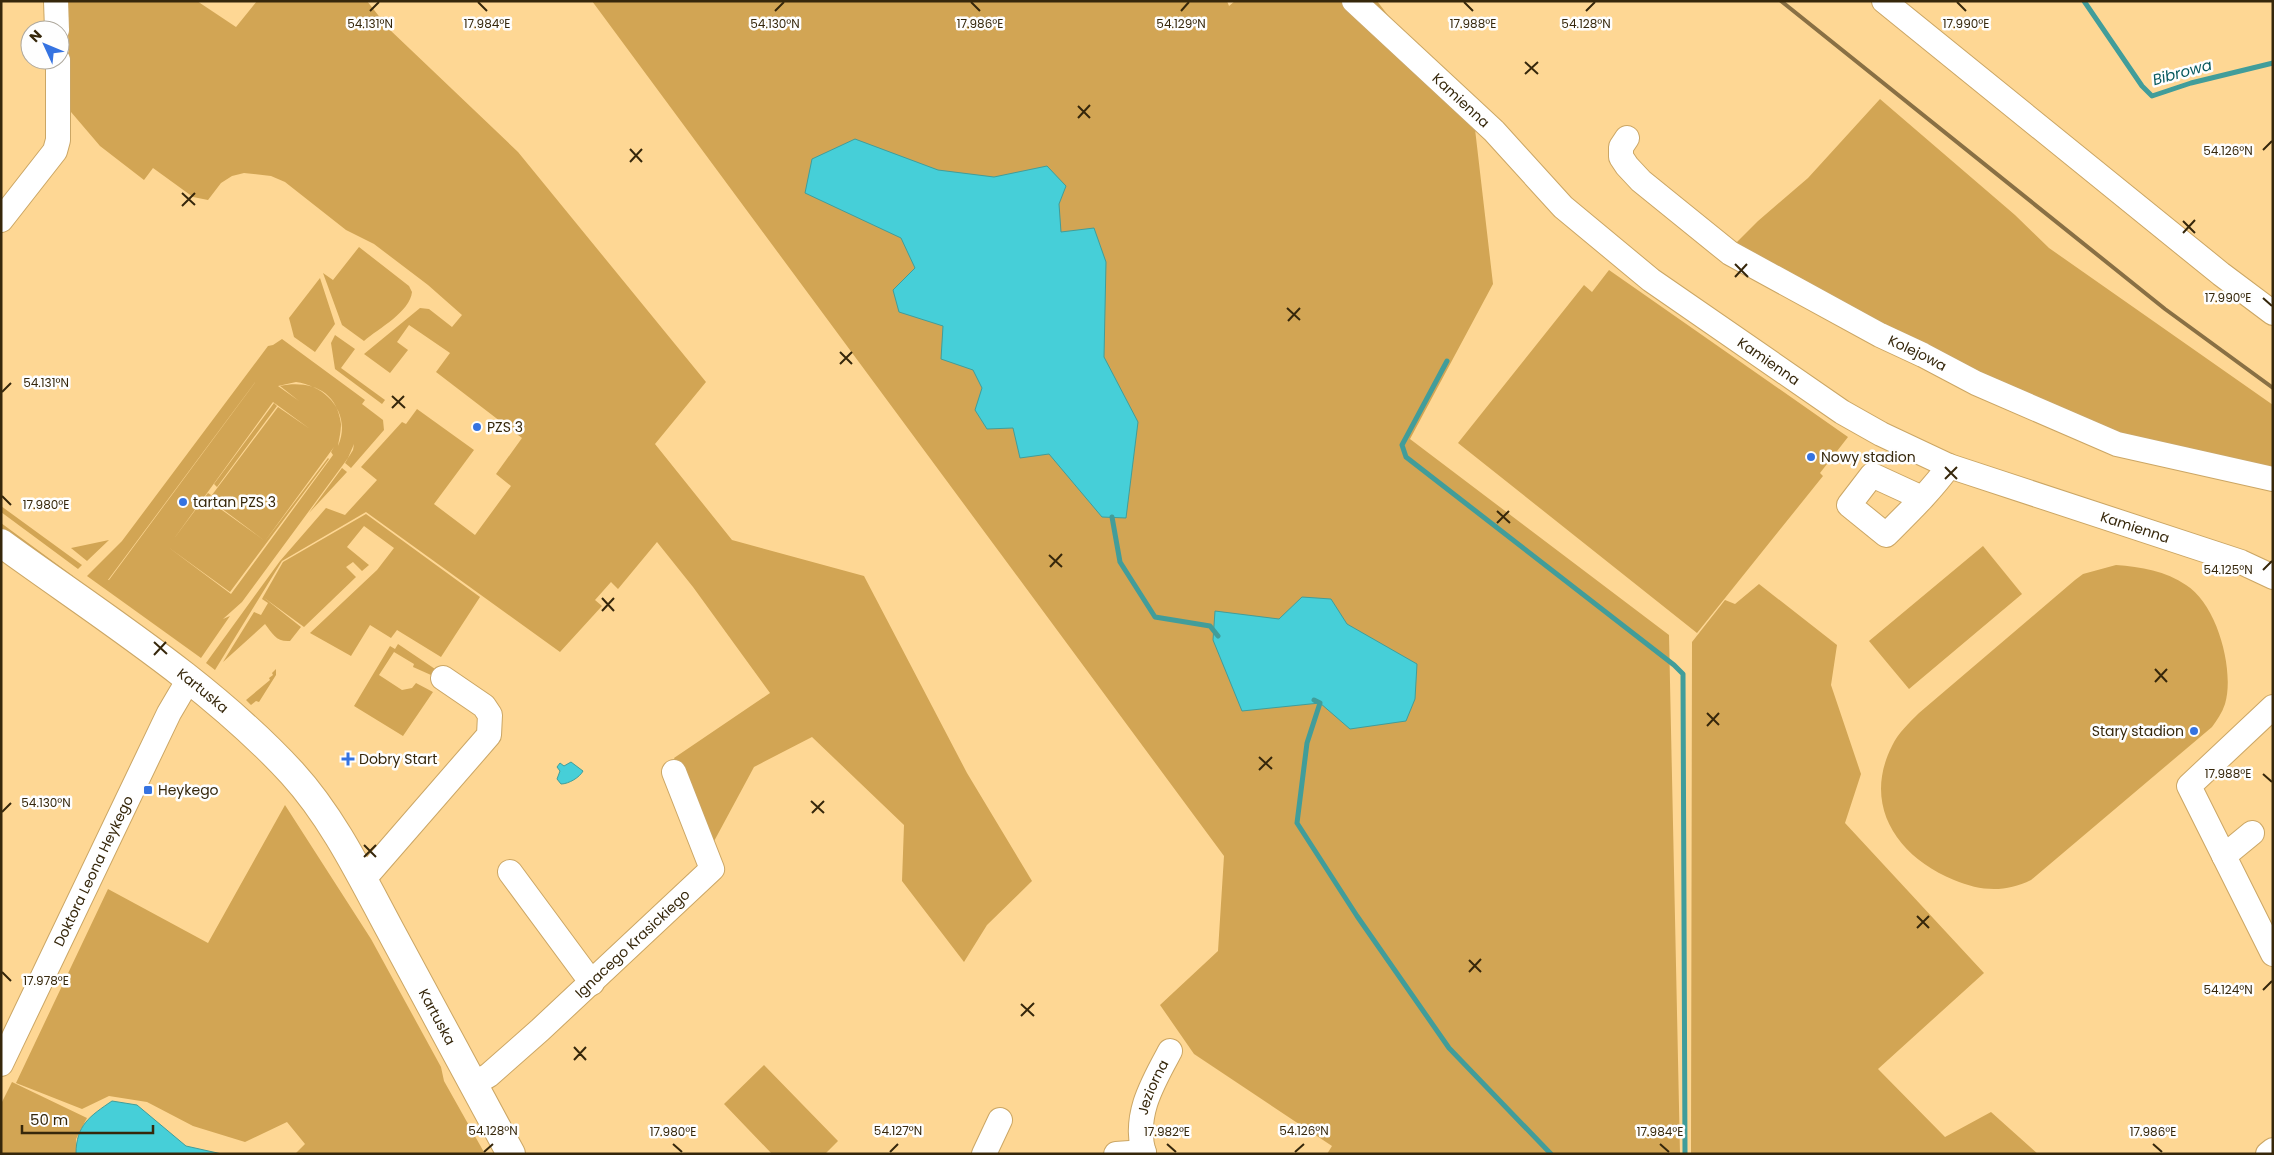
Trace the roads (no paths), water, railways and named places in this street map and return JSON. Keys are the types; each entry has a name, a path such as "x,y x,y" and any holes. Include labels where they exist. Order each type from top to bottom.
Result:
{"main road":[{"name":"Kartuska","path":"1,543 189,680 245,727 292,773 333,826 511,1154"}],"street":[{"path":"56,1 56,20"},
{"name":"Kamienna","path":"1354,1 1494,131 1563,207 1651,280 1842,412 1881,434 1949,466 2241,562 2273,577"},
{"path":"1884,1 2221,274 2273,313"},
{"path":"1,220 55,151 58,140 58,70"},
{"name":"Kolejowa","path":"1627,138 1621,147 1620,157 1626,166 1730,253 1880,335 1923,355 1976,384 2117,444 2273,480"},
{"path":"1922,498 1949,466"},
{"path":"363,880 488,734 490,715 484,706 443,678"},
{"name":"Doktora Leona Heykego","path":"1,1064 169,713 189,680"},
{"path":"2273,707 2189,786 2273,954"},
{"name":"Ignacego Krasickiego","path":"474,1084 489,1075 592,983 712,869 674,772"},
{"path":"2224,856 2252,833"},
{"path":"510,872 592,983"},
{"name":"Jeziorna","path":"1144,1153 1140,1137 1140,1120 1151,1085 1170,1051"},
{"path":"984,1154 1000,1120"},
{"path":"2268,1154 2273,1150"},
{"path":"1116,1154 1144,1153"}],"water":[{"path":"855,139 938,170 994,177 1047,166 1066,186 1059,204 1061,232 1094,228 1106,262 1104,357 1138,422 1126,518 1102,517 1049,454 1020,458 1013,428 987,429 975,410 982,388 973,370 941,359 943,326 899,312 893,290 915,268 901,238 805,193 812,159"},
{"path":"1302,597 1331,599 1347,624 1417,664 1415,699 1406,721 1350,729 1320,703 1242,711 1213,640 1215,611 1279,619"},
{"path":"571,762 583,771 574,780 561,784 557,779 560,771 557,767 560,763 564,766"},
{"path":"112,1101 137,1105 186,1146 222,1154 76,1154 79,1136 86,1122"}],"waterway":[{"name":"Bibrowa","path":"2084,1 2142,86 2152,96 2191,83 2273,63"},
{"path":"1447,361 1402,445 1406,457 1674,665 1683,674 1685,1154"},
{"path":"1112,517 1120,562 1155,617 1210,626 1218,636"},
{"path":"1314,700 1320,703 1307,743 1297,823 1357,916 1449,1048 1551,1154"}],"railway":[{"path":"1781,1 2165,309 2273,388"}],"place":[{"name":"PZS 3","path":"477,427"},
{"name":"Nowy stadion","path":"1811,457"},
{"name":"tartan PZS 3","path":"183,502"},
{"name":"Stary stadion","path":"2194,731"},
{"name":"Dobry Start","path":"348,759"},
{"name":"Heykego","path":"148,790"}]}
